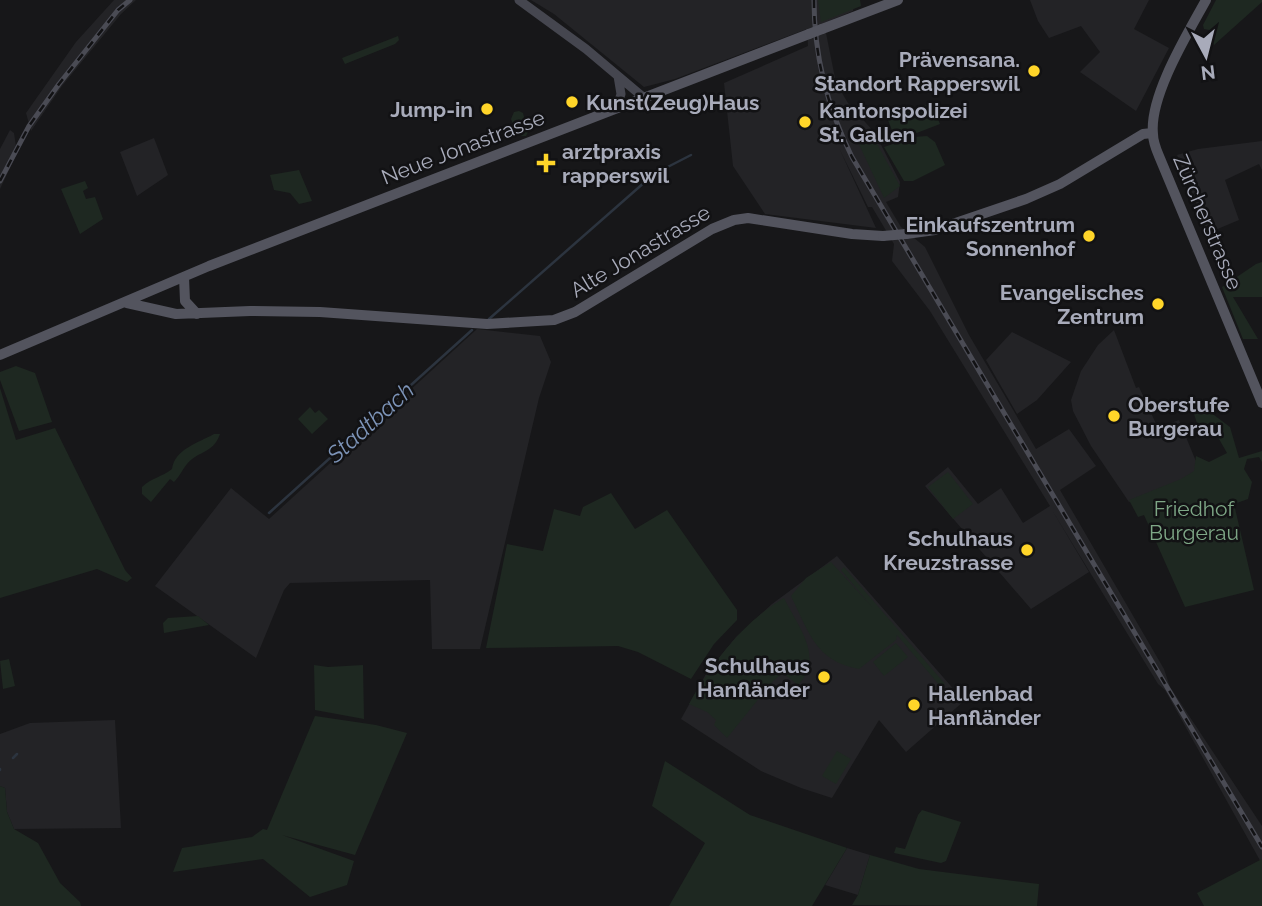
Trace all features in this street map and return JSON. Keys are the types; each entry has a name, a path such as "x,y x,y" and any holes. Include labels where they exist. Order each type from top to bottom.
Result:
{"main road":[{"name":"Neue Jonastrasse","path":"0,355 184,277 898,0"},
{"path":"1152,133 1158,103 1171,65 1206,0"},
{"name":"Alte Jonastrasse","path":"126,303 164,313 320,312 487,324 554,320 575,312 700,236 734,220 765,219 852,234 883,236 948,227 1060,184 1143,134 1152,133"},
{"name":"Zürcherstrasse","path":"1152,133 1159,156 1262,403"},
{"path":"184,277 184,301 198,314"}],"street":[{"path":"519,0 643,97"},
{"path":"617,107 621,94 618,76"}],"shaded area":[{"path":"114,0 136,0 121,14 62,86 31,131 26,113 76,42"},
{"path":"531,0 855,0 853,11 824,23 836,83 848,103 875,133 900,182 898,197 886,202 901,227 925,247 969,335 1036,449 1069,429 1096,466 1060,490 1164,669 1170,687 1262,826 1262,864 1165,690 1158,684 1052,510 1089,572 1031,609 925,486 948,467 978,504 1001,488 1023,523 1050,506 930,311 892,261 894,244 872,207 868,207 839,148 876,228 765,214 733,166 724,83 808,46 807,29 675,79 644,87 554,14"},
{"path":"1030,0 1149,0 1134,29 1169,48 1136,111 1080,72 1100,52 1081,26 1049,38 1038,21"},
{"path":"10,130 14,133 17,153 0,189 0,149"},
{"path":"154,138 168,175 137,196 120,152"},
{"path":"1262,141 1262,170 1259,164 1225,180 1239,220 1208,233 1177,155 1198,149"},
{"path":"477,329 540,336 551,362 539,398 480,649 432,649 430,580 290,583 284,590 256,658 155,586 231,488 269,519"},
{"name":"Oberstufe Burgerau","path":"1114,330 1136,388 1139,387 1158,428 1179,420 1202,476 1129,502 1091,446 1073,411 1071,400 1081,371 1098,345"},
{"path":"1012,332 1071,362 1037,400 1017,414 986,360"},
{"name":"Schulhaus Hanfländer","path":"837,556 964,701 906,752 879,720 832,798 761,771 681,719 706,674 736,637 772,604"},
{"path":"115,720 121,828 14,829 7,812 5,788 0,786 0,734 30,723"},
{"path":"847,848 870,855 858,895 825,885"}],"green space":[{"path":"818,0 860,0 861,6 821,22"},
{"path":"1216,0 1262,2 1214,45 1210,39 1215,31 1204,29 1203,25"},
{"path":"398,36 399,40 395,44 345,64 342,58"},
{"path":"931,103 940,124 896,141 888,120"},
{"path":"514,112 523,113 528,132 526,136 517,136 511,119"},
{"path":"870,131 900,186 884,198 856,138"},
{"path":"927,136 935,142 945,165 913,181 904,181 884,147 914,137"},
{"path":"299,170 312,201 299,204 290,193 274,190 270,175"},
{"path":"85,181 88,188 83,191 86,199 95,197 103,219 80,234 61,189"},
{"path":"1262,262 1262,297 1233,297 1258,339 1243,339 1222,287"},
{"path":"16,366 35,373 52,422 19,431 0,380 0,372"},
{"path":"0,388 16,440 55,428 125,570 132,578 127,582 97,569 0,598"},
{"path":"310,407 315,413 319,410 328,419 312,434 298,419"},
{"name":"Friedhof Burgerau","path":"1210,412 1230,427 1239,458 1262,451 1262,462 1259,457 1247,459 1244,469 1252,482 1248,499 1234,504 1254,590 1185,607 1144,515 1138,517 1129,500 1194,471 1196,456 1209,462 1227,453 1215,432 1197,423 1194,414"},
{"path":"214,434 220,434 214,445 187,464 174,482 170,479 151,502 142,494 142,487 172,469 182,452"},
{"path":"948,472 973,504 953,519 928,487"},
{"path":"611,493 635,529 667,510 737,610 737,620 714,644 691,679 638,652 618,646 486,648 507,544 543,551 554,509 580,516 583,507"},
{"path":"831,562 872,607 841,570 844,567 945,684 941,687 897,635 896,640 859,669 844,665 823,652 809,633 791,596 806,578"},
{"path":"784,598 806,642 809,664 806,674 798,685 783,673 773,681 727,738 714,725 716,720 707,712 689,704 708,674 742,631"},
{"path":"198,616 209,625 164,633 163,623 168,618"},
{"path":"896,643 908,657 884,676 873,662"},
{"path":"9,659 15,686 3,689 0,661"},
{"path":"314,665 363,665 364,719 315,710"},
{"path":"315,716 376,725 407,733 355,855 282,835 354,861 347,885 310,897 263,859 173,872 182,848 252,837 263,829 267,830"},
{"path":"837,751 851,759 836,784 822,776"},
{"path":"665,761 750,815 847,848 812,906 669,906 705,843 652,806"},
{"path":"0,786 5,788 7,812 14,829 38,843 60,883 81,906 0,906"},
{"path":"922,810 961,822 946,861 941,863 894,853 896,847 905,849"},
{"path":"870,855 919,869 1039,884 1037,906 852,905 858,895"},
{"path":"1262,859 1262,906 1204,906 1197,893"}],"waterway":[{"name":"Stadtbach","path":"489,319 654,174 691,155"},
{"name":"Stadtbach","path":"269,513 472,330"},
{"path":"13,758 17,754"}],"railway":[{"path":"0,181 29,126 59,84 118,10 130,0"},
{"path":"814,0 819,61 829,100 852,157 1262,847"}],"place":[{"name":"Prävensana. Standort Rapperswil","path":"1034,71"},
{"name":"Kunst(Zeug)Haus","path":"572,102"},
{"name":"Jump-in","path":"487,109"},
{"name":"Kantonspolizei St. Gallen","path":"805,122"},
{"name":"arztpraxis rapperswil","path":"546,163"},
{"name":"Einkaufszentrum Sonnenhof","path":"1089,236"},
{"name":"Evangelisches Zentrum","path":"1158,304"},
{"name":"Oberstufe Burgerau","path":"1114,416"},
{"name":"Schulhaus Kreuzstrasse","path":"1027,550"},
{"name":"Schulhaus Hanfländer","path":"824,677"},
{"name":"Hallenbad Hanfländer","path":"914,705"}]}
